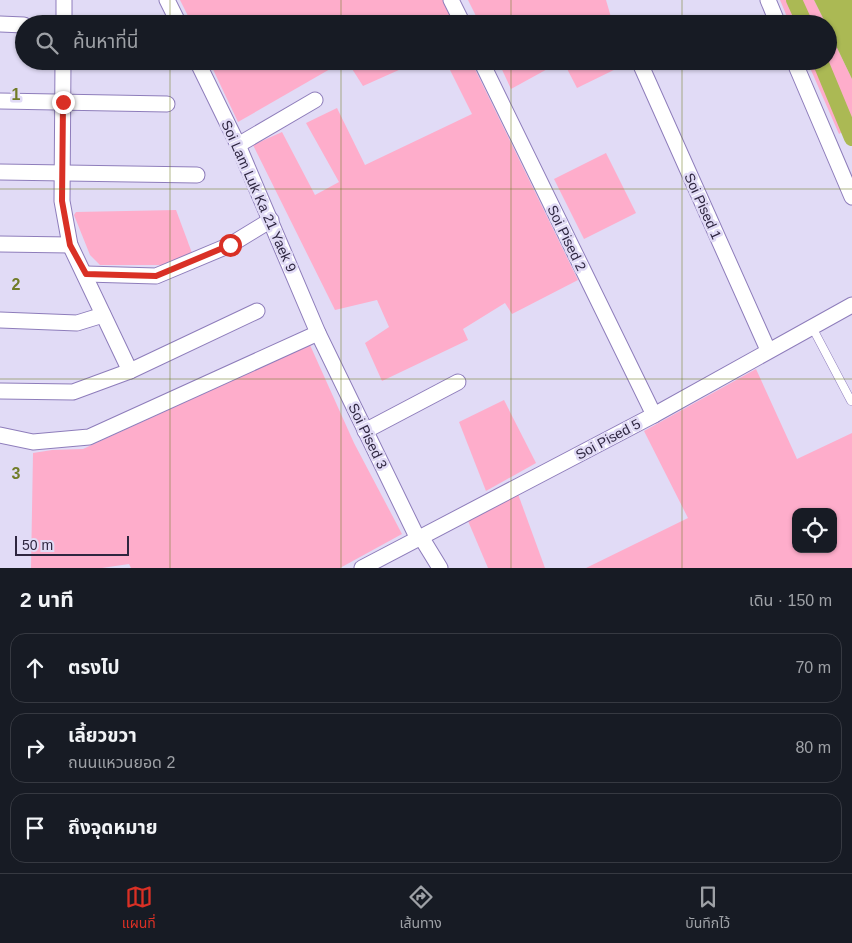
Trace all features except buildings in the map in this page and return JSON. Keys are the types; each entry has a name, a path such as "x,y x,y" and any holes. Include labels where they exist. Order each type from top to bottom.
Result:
{"street":[{"path":"64,0 64,15"},
{"path":"167,0 174,15"},
{"path":"451,0 458,15"},
{"path":"768,0 774,15"},
{"path":"0,24 15,25"},
{"path":"63,70 62,201 70,245 86,274 102,315 130,371"},
{"name":"Soi Lam Luk Ka 21 Yaek 9","path":"201,70 238,145 318,333"},
{"name":"Soi Pised 2","path":"485,70 654,415"},
{"name":"Soi Pised 1","path":"643,70 768,350"},
{"path":"798,70 852,196"},
{"path":"238,145 315,100"},
{"path":"0,101 167,104"},
{"path":"0,172 197,174"},
{"path":"86,274 156,276 230,245 271,220"},
{"path":"0,244 70,245"},
{"name":"Soi Pised 5","path":"362,568 654,415 852,305"},
{"path":"0,391 72,392 130,371 257,311"},
{"path":"0,320 77,322 102,315"},
{"path":"0,436 33,442 89,437 318,333"},
{"name":"Soi Pised 3","path":"318,333 365,431 420,538 440,568"},
{"path":"365,431 458,382"}],"lane":[{"path":"812,326 851,401"}],"shaded area":[{"path":"180,0 443,0 450,15 188,15"},
{"path":"468,0 606,0 610,15 476,15"},
{"path":"780,0 814,0 822,15 786,15"},
{"path":"814,0 852,0 852,79 837,48 837,15 822,15"},
{"path":"837,48 852,79 852,125 839,134 811,70 837,70"},
{"path":"213,70 328,70 238,122"},
{"path":"353,70 399,70 363,86"},
{"path":"450,70 475,70 578,280 512,314 505,303 463,329 468,340 382,381 365,343 389,327 377,300 335,310 253,145 282,132 315,195 339,182 306,123 337,108 365,165 472,114"},
{"path":"502,70 546,70 511,89"},
{"path":"568,70 614,70 577,88"},
{"path":"606,153 636,213 584,239 554,179"},
{"path":"176,210 192,253 162,265 100,265 90,255 74,215 76,212"},
{"path":"310,345 354,443 402,534 340,568 131,568 129,564 102,568 31,568 33,453 83,449"},
{"path":"756,369 797,459 852,433 852,568 586,568 688,518 644,431"},
{"path":"504,400 536,463 486,491 459,422"},
{"path":"518,494 545,568 488,568 468,521"}],"waterway":[{"path":"794,0 801,15"},
{"path":"824,70 852,138"}],"route":[{"path":"63,102 62,201 70,245 86,274 156,276 230,245"}]}
